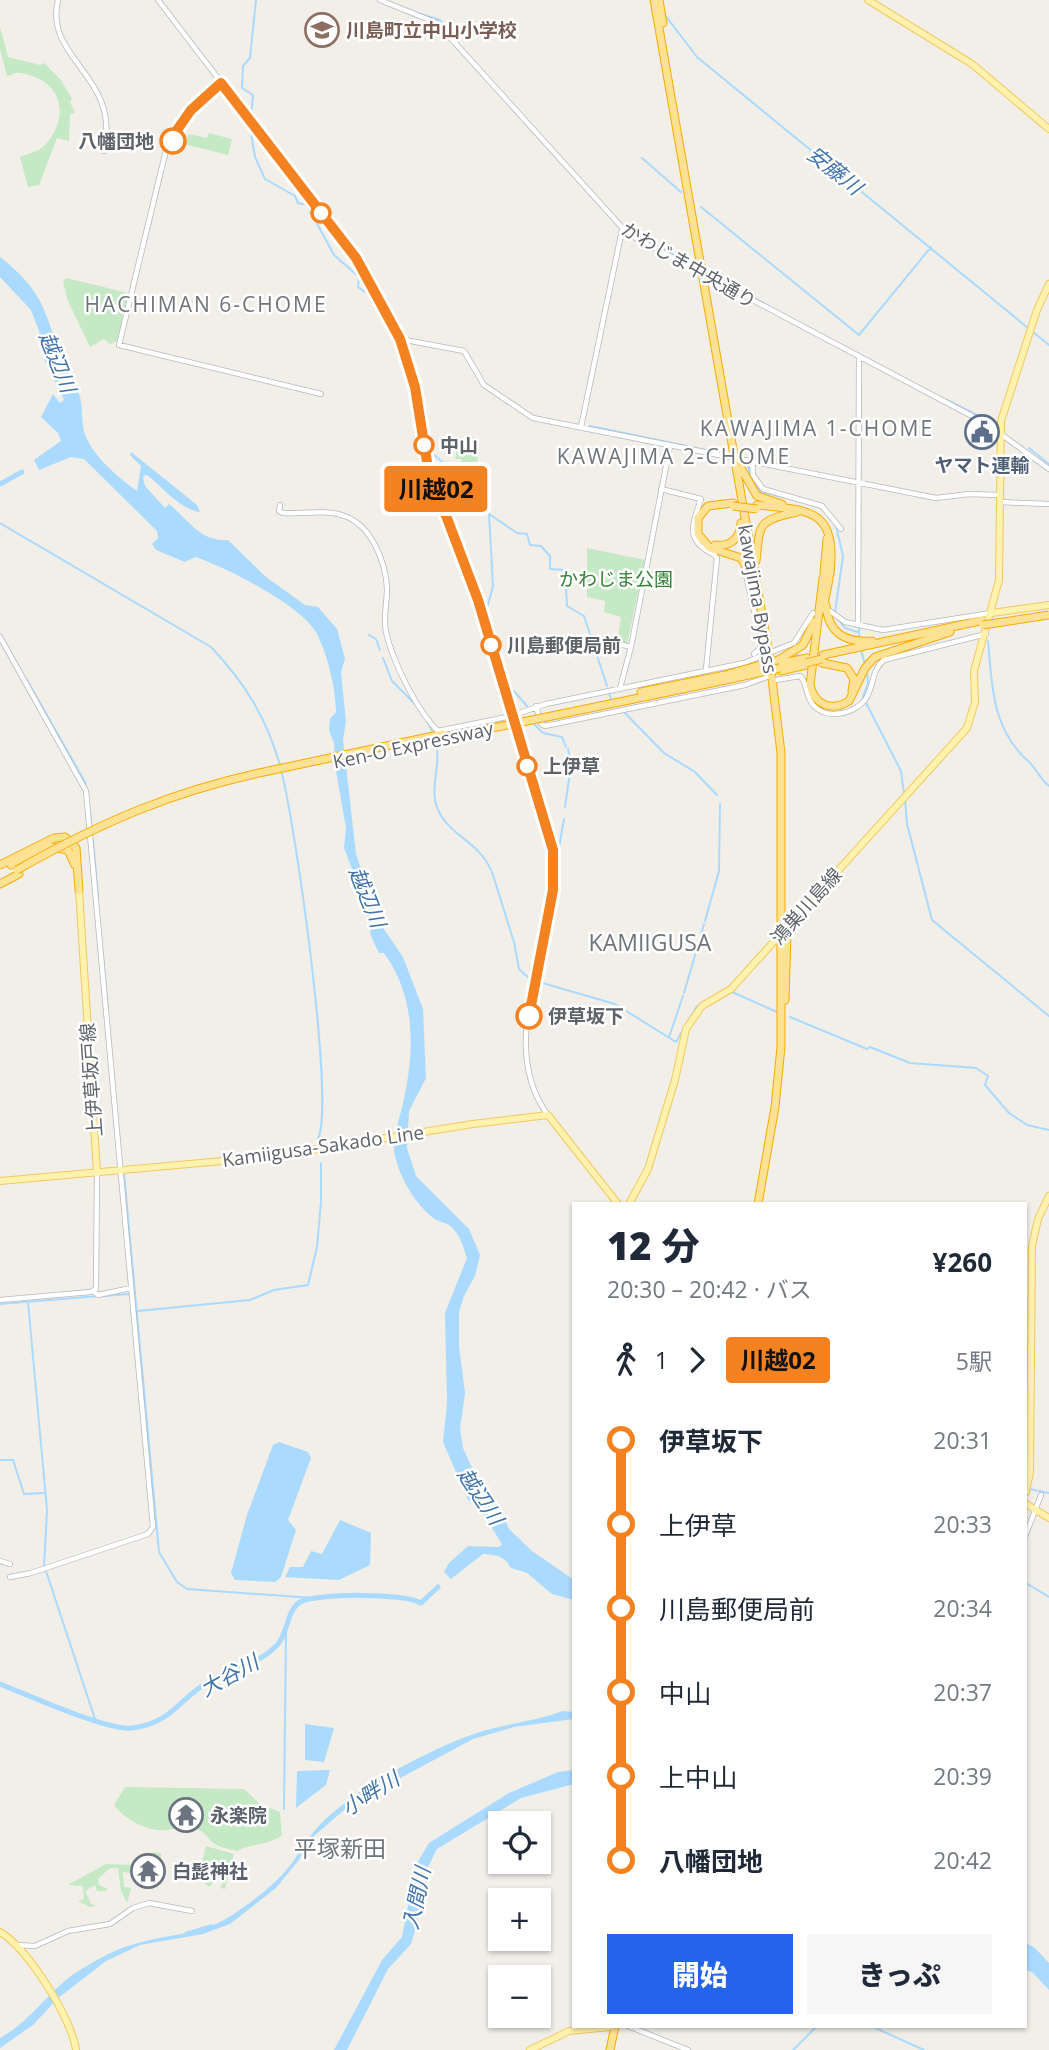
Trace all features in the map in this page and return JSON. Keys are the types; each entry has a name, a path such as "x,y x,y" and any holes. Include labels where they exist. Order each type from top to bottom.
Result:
{"highway":[{"name":"kawajima Bypass","path":"657,2 756,561 785,754 780,1098 760,1202"},
{"name":"kawajima Bypass","path":"738,462 742,510 771,653"},
{"path":"738,462 757,496 820,518 828,527 832,540 810,677 815,698 831,707 845,704 855,695 866,667 884,652 950,632"},
{"path":"760,604 745,561 737,555 710,548 698,534 698,518 708,506 733,504 797,510"},
{"path":"733,504 715,507 705,513 701,532 712,545 722,546 734,541 741,531 742,510"},
{"path":"756,561 757,536 761,525 769,519 797,510"},
{"path":"825,578 828,618 836,634 857,641 889,640 984,626"},
{"path":"725,677 779,666 799,650 807,640 825,578"},
{"path":"822,659 843,665 851,673 853,690 844,701 831,704 822,700 814,687 827,597"},
{"path":"861,649 984,626 1049,610"},
{"path":"822,659 889,640"},
{"name":"Ken-O Expressway","path":"0,881 121,816 207,785 779,666 804,667 822,659"},
{"path":"0,867 54,838 65,837 76,848 79,890"},
{"path":"608,2050 612,2028"}],"main road":[{"path":"868,0 972,64 1049,129"},
{"name":"鴻巣川島線","path":"630,1202 648,1169 691,1018 702,1006 731,989 894,807 964,734 975,702 974,671 984,626 992,613 999,580 1000,432 1030,332 1049,284"},
{"path":"992,613 1049,610"},
{"name":"上伊草坂戸線","path":"79,890 97,1172"},
{"path":"548,1115 616,1202"},
{"name":"Kamiigusa-Sakado Line","path":"97,1172 267,1157 473,1124 539,1119 548,1115"},
{"path":"0,1181 97,1172"},
{"path":"1027,1487 1030,1472 1032,1246 1040,1213 1049,1196"},
{"path":"1027,1505 1049,1518"},
{"path":"0,1932 16,1945 62,2012 71,2027 76,2050"},
{"path":"525,2050 545,2037 572,2027"},
{"path":"530,2050 569,2031 601,2028"}],"street":[{"path":"58,0 55,15 58,33 92,81 103,102 107,126 104,151"},
{"path":"158,0 356,258 400,339 415,387 428,468 476,593 555,862 553,890 525,1050 530,1081 548,1115"},
{"name":"かわじま中央通り","path":"380,0 437,23 622,230 1000,432 1049,469"},
{"path":"221,83 184,117 167,146 119,345 321,394"},
{"path":"581,428 622,230"},
{"path":"400,339 464,351 481,381 518,411 533,418 738,462 752,462 943,499 969,494 1049,504"},
{"path":"859,358 860,625"},
{"path":"620,688 631,648 670,446"},
{"path":"752,462 753,475 763,489 821,506 833,515 841,529"},
{"path":"661,489 701,499 693,520 693,533 702,547 716,555 735,558 745,568 762,647 754,654"},
{"path":"281,505 279,511 283,513 339,514 356,522 368,534 386,581 384,615 388,639 407,683 437,730 511,716 536,706 744,663 792,646 813,613"},
{"path":"706,669 716,555"},
{"path":"834,612 845,622 883,630 992,613"},
{"path":"536,706 541,724 545,726 745,685 804,667 813,705 824,712 842,713 867,697 877,668 884,660 984,626"},
{"path":"0,637 86,791 153,1530 31,1573 10,1577"},
{"path":"593,637 631,648"},
{"path":"93,1291 97,1286 98,1265 97,1172"},
{"path":"0,1300 93,1291 99,1294 131,1289"},
{"path":"1027,1531 1041,1495"},
{"path":"0,1560 10,1564"},
{"path":"16,1945 35,1946 61,1933 110,1924 133,1908 149,1903 192,1911"},
{"path":"633,2028 688,2050"}],"green space":[{"path":"0,27 8,57 40,65 44,63 61,80 72,99 70,102 75,113 70,114 69,141 57,138 39,185 28,187 20,157 43,147 53,134 60,111 58,100 45,83 34,77 17,73 7,76 0,49"},
{"path":"209,133 232,139 228,155 184,144 189,134 207,138"},
{"path":"66,278 128,293 117,341 110,344 104,339 90,347 68,301 63,282"},
{"path":"474,437 474,456 477,456 479,467 462,477 457,472 462,459 455,459 459,440"},
{"name":"かわじま公園","path":"587,548 645,560 627,644 618,639 621,617 604,612 605,601 587,597"},
{"path":"125,1787 244,1789 260,1804 280,1812 282,1835 237,1851 217,1845 195,1828 160,1830 145,1827 130,1820 114,1805"},
{"path":"206,1846 234,1854 225,1889 221,1888 223,1880 218,1877 209,1887 199,1878 206,1864 202,1862"},
{"path":"155,1852 161,1854 161,1858 152,1859 153,1890 146,1885 147,1876 139,1864 136,1866 136,1874 123,1872 124,1887 131,1888 127,1903 121,1891 118,1868 110,1868 98,1879 99,1885 108,1889 97,1891 95,1885 85,1891 91,1904 96,1906 90,1907 78,1901 84,1899 83,1886 68,1885 106,1864 132,1865 145,1855"}],"water":[{"name":"越辺川","path":"0,257 27,282 42,306 64,366 79,394 86,437 101,460 137,491 141,466 130,455 131,452 197,505 200,512 185,507 147,475 143,476 145,486 165,508 169,504 202,534 218,540 228,540 266,577 305,605 318,607 337,629 345,659 341,672 346,722 343,739 356,854 379,922 403,957 423,1009 426,1078 409,1111 407,1148 416,1176 469,1229 480,1255 475,1276 459,1312 459,1346 465,1393 460,1429 463,1448 478,1481 504,1516 509,1529 532,1551 572,1579 572,1599 552,1594 527,1573 511,1568 506,1561 496,1556 483,1554 451,1579 444,1572 449,1563 468,1546 499,1547 502,1544 485,1517 468,1500 443,1442 447,1403 445,1313 467,1258 461,1240 453,1228 435,1219 415,1199 395,1156 395,1136 410,1064 410,1025 402,988 384,953 379,953 371,936 364,900 344,848 346,828 334,743 329,730 330,719 336,712 335,702 321,643 309,623 262,588 195,557 185,562 156,550 152,544 158,538 157,531 84,459 71,457 39,470 34,460 61,441 58,433 41,417 53,394 60,403 64,400 43,357 39,331 31,310 0,277"},
{"path":"279,1442 308,1452 311,1458 288,1520 296,1530 281,1577 275,1582 235,1580 231,1573 247,1515 273,1445"},
{"path":"340,1520 371,1533 370,1565 339,1580 285,1577 290,1567 303,1567 311,1551 322,1554"},
{"path":"563,1711 572,1712 572,1719 514,1727 473,1739 350,1805 308,1841 299,1860 276,1888 230,1924 203,1934 140,1945 106,1961 57,1999 33,2025 0,2048 0,2038 12,2031 69,1977 94,1962 130,1945 196,1931 218,1923 247,1905 290,1866 311,1835 327,1818 354,1796 386,1776 471,1735"},
{"path":"305,1724 334,1728 324,1762 305,1760"},
{"path":"330,1770 326,1785 296,1808 297,1771"},
{"name":"入間川","path":"572,1770 572,1785 521,1798 500,1811 488,1811 488,1818 437,1849 428,1867 425,1896 411,1944 388,1969 347,2050 334,2050 382,1960 402,1937 416,1865 429,1843 509,1793 558,1772"},
{"path":"1027,1944 1049,1963 1049,1990 1027,1970"}],"waterway":[{"path":"256,0 250,58 243,66 242,88 253,95 250,127 255,157 265,179 295,196 298,203 307,205 334,255 359,277 358,287 375,299 401,349"},
{"path":"418,13 440,20 445,28"},
{"name":"安藤川","path":"665,15 697,57 1028,328"},
{"path":"1019,107 1041,126"},
{"path":"642,158 681,192"},
{"path":"701,207 859,335 931,247"},
{"path":"627,229 680,258"},
{"path":"721,280 769,306"},
{"name":"安藤川","path":"1033,332 1049,345"},
{"path":"412,384 420,433"},
{"path":"947,400 993,423"},
{"path":"590,426 730,455"},
{"path":"1029,448 1049,464"},
{"path":"434,455 484,495 489,514 493,586 486,612"},
{"path":"741,462 748,466 752,480"},
{"path":"0,484 22,472"},
{"path":"754,484 761,492 783,497"},
{"path":"489,514 517,533 527,534 530,545 541,546 550,556 550,569 565,570 567,606 584,616 607,686"},
{"path":"0,523 211,647 253,702 268,731 280,765"},
{"path":"835,613 843,556 836,526"},
{"path":"859,637 860,577"},
{"path":"837,618 845,628 857,632"},
{"path":"369,635 376,639 380,650"},
{"path":"988,641 993,690 1001,721 1016,749 1049,786"},
{"path":"861,649 865,665"},
{"path":"383,658 392,681 416,705"},
{"path":"867,673 868,683 863,697 901,771 904,794"},
{"path":"27,680 85,782 91,819"},
{"path":"505,681 527,706"},
{"path":"609,693 611,699"},
{"path":"624,712 664,753 695,772 717,795"},
{"path":"427,721 434,735"},
{"path":"535,725 543,733 562,737 566,747"},
{"path":"435,740 437,757 434,793 438,810 443,819 479,852 491,870"},
{"path":"565,807 571,765 568,749"},
{"path":"281,770 303,899 317,1019 322,1115 318,1139"},
{"path":"905,799 907,824 932,920 1049,1016"},
{"path":"705,921 719,871 720,804"},
{"path":"557,859 564,819"},
{"path":"93,840 98,897"},
{"path":"492,872 514,942 519,969 532,981"},
{"path":"529,979 541,939 552,879"},
{"path":"684,993 704,924"},
{"path":"103,955 108,1012"},
{"path":"539,982 615,1004 676,1042 697,1006"},
{"path":"732,992 777,1012"},
{"path":"717,1001 728,994"},
{"path":"669,1037 683,996"},
{"path":"790,1017 867,1049 870,1047 910,1063 976,1068 988,1076 985,1085 1009,1113 1027,1125 1049,1130"},
{"path":"321,1163 321,1199"},
{"path":"124,1174 159,1552 177,1582 187,1589 314,1598"},
{"path":"138,1311 250,1300 274,1290 308,1285 317,1247 321,1201"},
{"path":"104,1296 130,1294"},
{"path":"0,1304 99,1296"},
{"path":"28,1302 47,1510 44,1566"},
{"path":"0,1460 13,1460 24,1494 44,1493"},
{"path":"1030,1489 1049,1493"},
{"path":"46,1571 95,1719"},
{"path":"1027,1584 1049,1597"},
{"name":"大谷川","path":"0,1684 104,1724 132,1728 146,1725 166,1716 208,1682 253,1662 270,1651 278,1644 292,1610 300,1602 323,1597 360,1595 397,1597 421,1603 438,1587"},
{"path":"284,1809 286,1632"},
{"name":"小畔川","path":"187,1934 211,1927"},
{"path":"793,2050 815,2028"},
{"path":"875,2028 924,2050"}],"tunnel":[{"path":"793,646 801,670"}],"bus line":[{"name":"川越02","path":"173,141 170,140 184,117 221,83 356,258 409,361 428,468 478,600 553,850 553,890 529,1016"}],"place":[{"name":"川島町立中山小学校","path":"322,30"},
{"name":"八幡団地","path":"173,141"},
{"name":"ヤマト運輸","path":"982,432"},
{"name":"中山","path":"424,445"},
{"name":"川島郵便局前","path":"491,645"},
{"name":"上伊草","path":"527,766"},
{"name":"伊草坂下","path":"529,1016"},
{"name":"永楽院","path":"186,1815"},
{"name":"白髭神社","path":"148,1871"}],"district":[{"name":"HACHIMAN 6-CHOME","path":"206,304"},
{"name":"KAWAJIMA 1-CHOME","path":"817,428"},
{"name":"KAWAJIMA 2-CHOME","path":"674,456"},
{"name":"KAMIIGUSA","path":"650,942"},
{"name":"平塚新田","path":"340,1848"}]}
